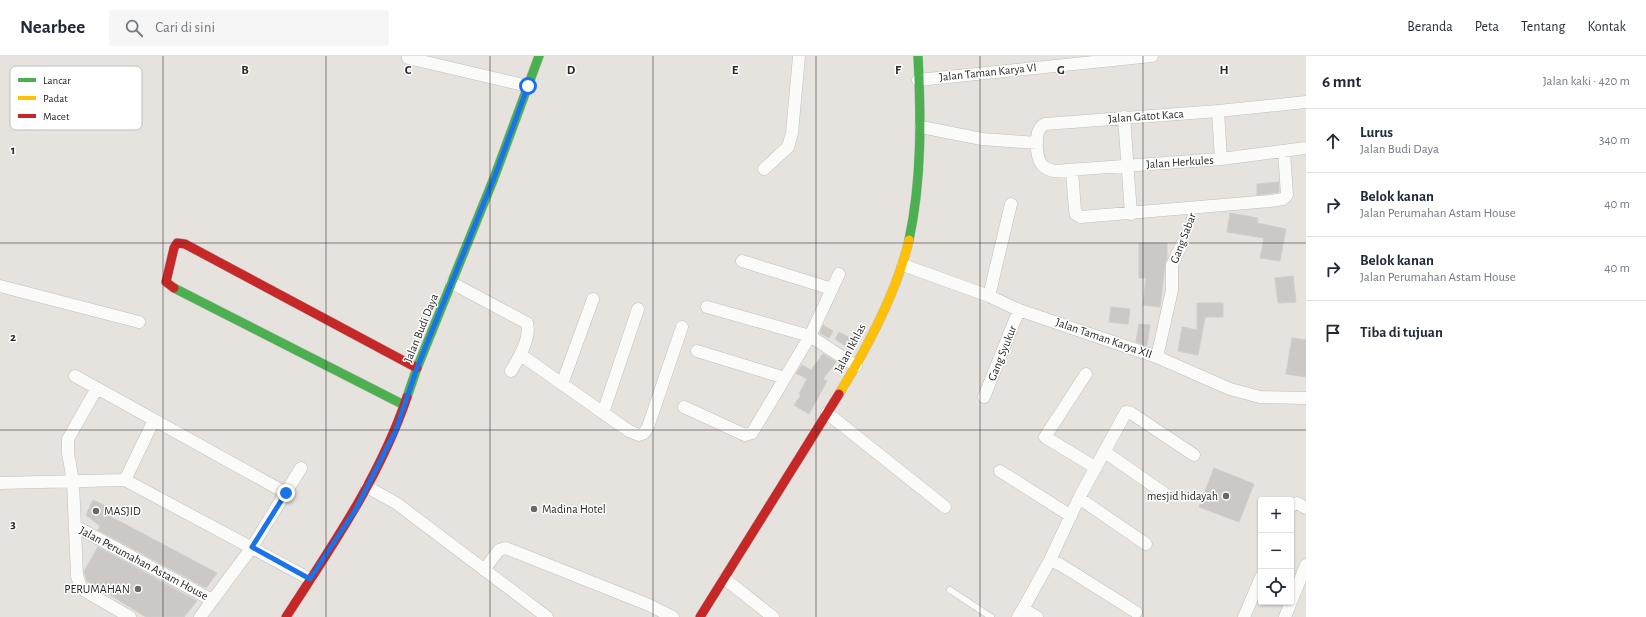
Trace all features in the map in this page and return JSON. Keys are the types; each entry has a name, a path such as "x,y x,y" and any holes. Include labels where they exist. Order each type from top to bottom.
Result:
{"street":[{"name":"Jalan Budi Daya","path":"286,617 352,514 396,430 417,368 494,178 539,56"},
{"path":"764,169 788,147 792,133 799,56"},
{"name":"Jalan Ikhlas","path":"700,617 856,366 867,345 903,264 914,216 920,127 918,56"},
{"name":"Jalan Taman Karya VI","path":"918,80 1152,56"},
{"path":"408,58 528,86"},
{"name":"Jalan Gatot Kaca","path":"1054,171 1046,169 1039,160 1037,143 1038,130 1044,124 1218,111 1306,102"},
{"path":"1218,111 1221,159"},
{"path":"1124,117 1131,214"},
{"path":"920,127 982,139 1037,143"},
{"name":"Jalan Herkules","path":"1054,171 1072,171 1221,159 1306,148"},
{"name":"Gang Sabar","path":"1192,213 1283,200 1287,195 1284,151"},
{"path":"1072,171 1075,210 1078,216 1192,213"},
{"path":"988,296 1011,204"},
{"path":"404,405 170,286 166,282 174,248 177,243 185,244 417,368"},
{"name":"Gang Sabar","path":"1157,356 1172,290 1172,264 1182,244"},
{"path":"742,261 832,289"},
{"name":"Jalan Taman Karya XII","path":"903,264 988,296 1019,310 1157,356 1230,390 1260,397 1306,398"},
{"path":"684,407 745,435 750,435 810,336 839,274"},
{"path":"452,283 527,323 529,328 521,354 511,371"},
{"path":"0,286 139,322"},
{"path":"562,384 593,299"},
{"path":"707,307 810,336 856,366"},
{"path":"603,413 638,309"},
{"name":"Gang Syukur","path":"984,397 1019,310"},
{"path":"521,354 603,413 635,434 639,435 644,433 682,327"},
{"path":"697,351 785,378"},
{"path":"1086,374 1045,436 1096,468"},
{"path":"75,376 286,493"},
{"name":"Jalan Perumahan Astam House","path":"98,388 68,439 68,453 73,482 77,576 80,585 86,592 130,617"},
{"path":"1036,617 1021,613 1050,560 1079,498 1123,416 1128,412 1194,455"},
{"path":"827,413 945,507"},
{"path":"125,480 154,420"},
{"path":"1105,452 1168,496"},
{"name":"Jalan Perumahan Astam House","path":"200,617 252,547 301,468"},
{"path":"1000,472 1070,516"},
{"path":"0,483 125,480 310,579"},
{"path":"367,487 396,503 547,617"},
{"path":"1079,498 1146,544"},
{"path":"1294,504 1297,502 1306,508"},
{"name":"Jalan Perumahan Astam House","path":"75,526 212,600"},
{"path":"484,570 499,550 506,548 649,605 674,617"},
{"path":"1050,560 1061,565 1138,616"},
{"path":"1294,595 1306,565"},
{"path":"725,579 773,617"},
{"path":"1244,617 1258,584"},
{"path":"1285,617 1290,605"}],"lane":[{"path":"950,590 991,617"}],"path":[{"name":"Gang Sabar","path":"1182,244 1192,213"}],"building":[{"path":"1279,182 1279,192 1257,195 1257,184"},
{"path":"1230,213 1258,218 1257,223 1286,229 1280,261 1260,258 1264,238 1227,232"},
{"path":"1139,243 1167,243 1167,258 1160,307 1143,305 1146,278 1139,278"},
{"path":"1293,276 1296,302 1278,303 1275,278"},
{"path":"1197,303 1223,303 1223,317 1205,317 1198,355 1178,351 1182,327 1197,330"},
{"path":"1111,307 1130,309 1128,324 1109,322"},
{"path":"1139,324 1150,325 1147,346 1136,342"},
{"path":"823,325 833,331 829,338 820,333"},
{"path":"839,332 852,339 847,347 835,339"},
{"path":"1292,338 1306,340 1306,377 1286,374"},
{"path":"823,354 836,362 823,379 827,381 809,414 794,405 801,395 799,394 807,379 796,373 802,365 811,370"},
{"name":"mesjid hidayah","path":"1214,468 1254,484 1239,522 1199,507"},
{"name":"PERUMAHAN","path":"93,500 108,507 104,513 217,573 206,588 98,530 100,526 86,515"},
{"name":"PERUMAHAN","path":"98,547 197,601 184,617 146,617 87,581 84,571"}],"traffic: fast":[{"path":"407,397 417,368 494,178 539,56"},
{"path":"909,240 916,194 920,148 918,56"},
{"path":"174,288 404,405"}],"traffic: slow":[{"path":"839,394 880,319 897,280 909,240"}],"traffic: jam":[{"path":"174,288 166,282 174,248 177,243 185,244 417,368"},
{"path":"700,617 839,394"},
{"path":"286,617 354,510 369,483 396,427 407,397"}],"place":[{"name":"mesjid hidayah","path":"1226,496"},
{"name":"Madina Hotel","path":"534,509"},
{"name":"MASJID","path":"96,511"},
{"name":"PERUMAHAN","path":"138,589"}],"route":[{"path":"286,493 252,547 310,579 356,509 396,430 417,368 494,178 528,86"}]}
